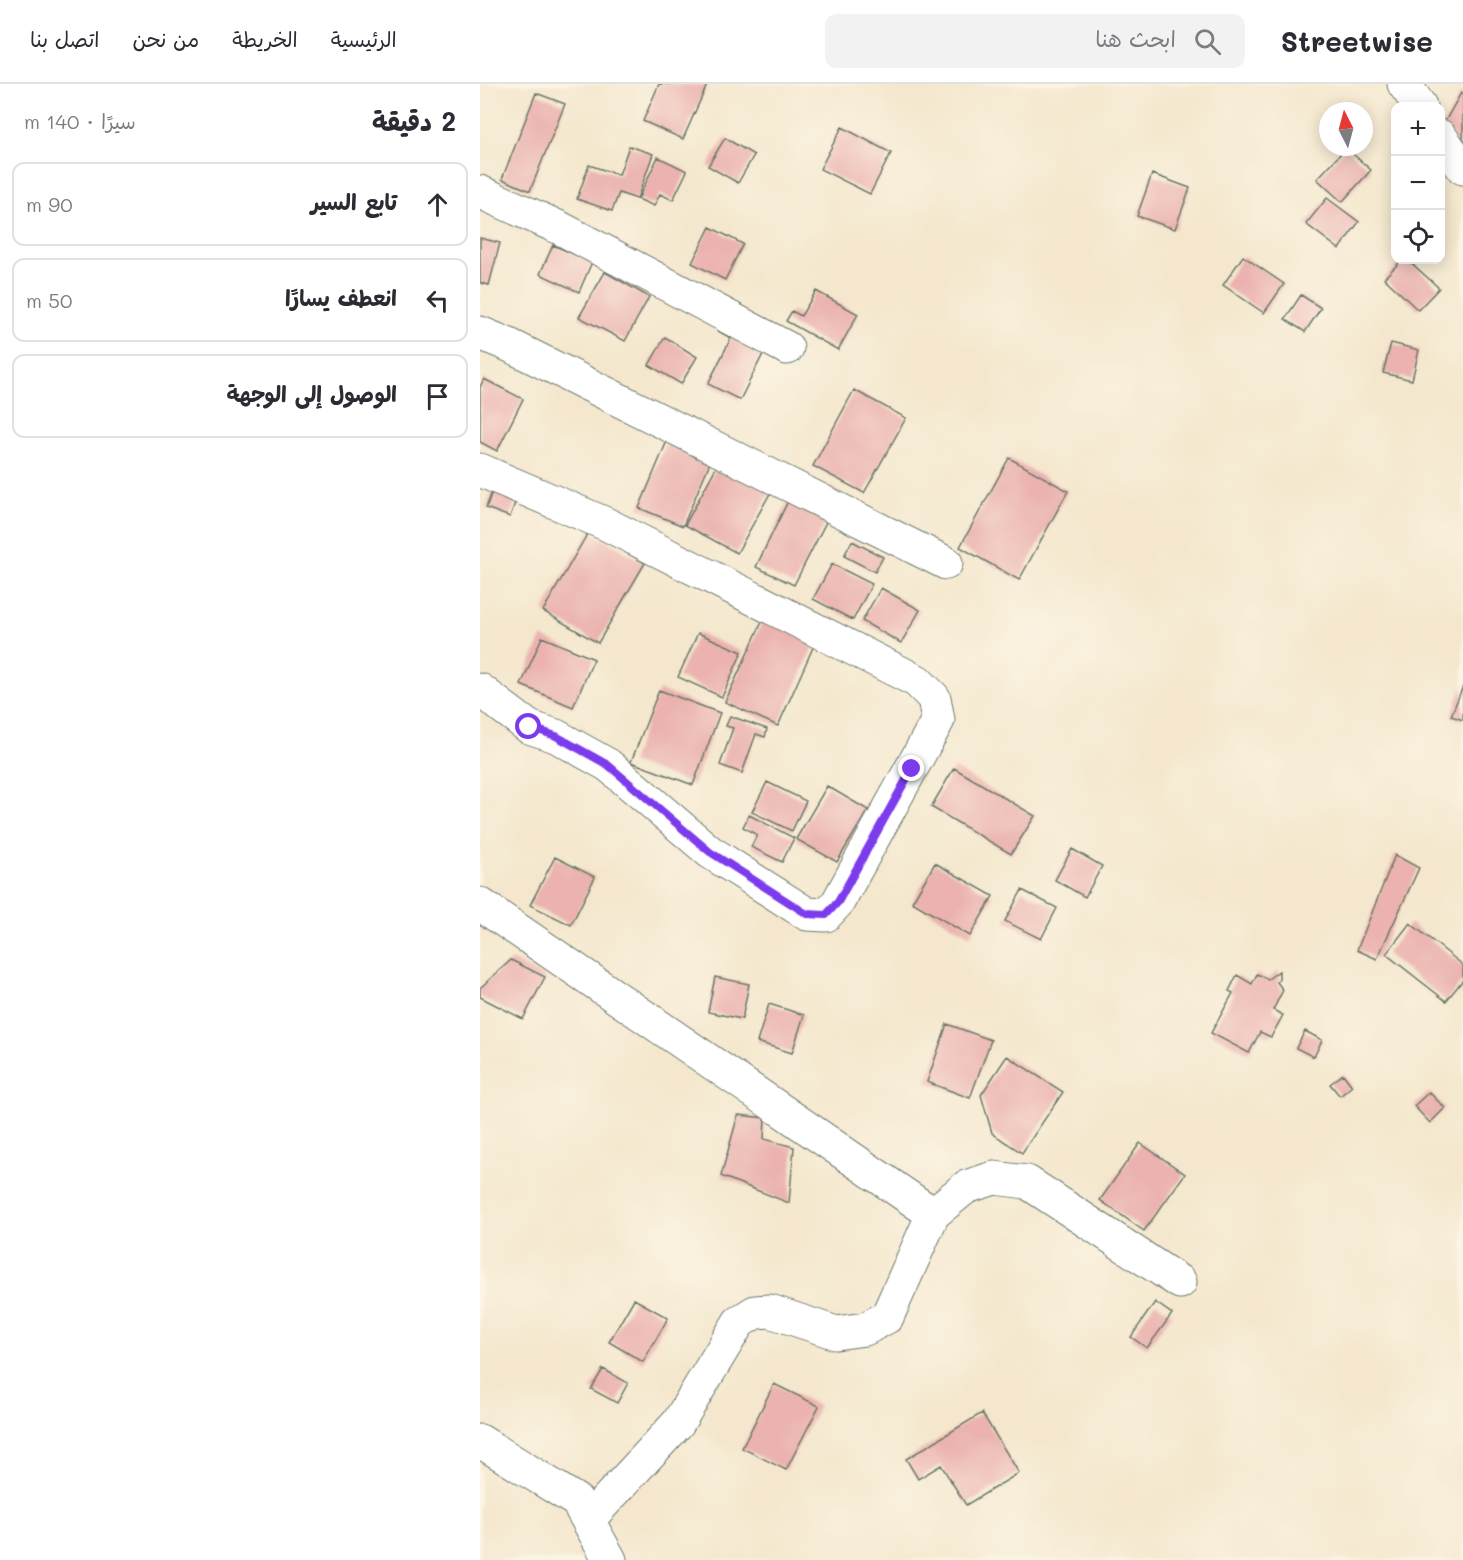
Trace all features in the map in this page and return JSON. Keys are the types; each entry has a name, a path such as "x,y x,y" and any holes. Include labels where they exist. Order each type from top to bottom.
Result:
{"street":[{"path":"1404,84 1417,102"},
{"path":"1445,143 1463,168"},
{"path":"480,192 560,228 787,348"},
{"path":"480,333 519,350 946,563"},
{"path":"480,470 606,524 917,681 934,698 938,720 838,902 826,915 807,914 710,852 608,765 556,736 529,727 480,690"},
{"path":"480,904 933,1214"},
{"path":"588,1520 678,1423 739,1322 755,1312 770,1311 836,1333 865,1329 887,1317 933,1214 966,1187 994,1178 1027,1182 1180,1282"},
{"path":"480,1441 577,1501 610,1560"}],"building":[{"path":"659,84 707,85 683,139 643,121"},
{"path":"536,93 565,104 530,191 502,179"},
{"path":"1461,93 1463,95 1463,149 1445,127 1445,121"},
{"path":"842,127 891,153 870,194 820,169"},
{"path":"725,138 754,155 738,183 708,166"},
{"path":"629,146 653,154 637,199 619,193 612,211 577,199 589,165 619,175"},
{"path":"1339,156 1355,156 1371,170 1342,202 1317,179"},
{"path":"658,157 687,171 673,200 660,194 654,206 638,199"},
{"path":"1152,174 1190,188 1175,229 1137,216"},
{"path":"1327,198 1359,222 1339,249 1306,224"},
{"path":"710,227 743,244 725,280 692,263"},
{"path":"480,238 500,243 489,285 480,283"},
{"path":"553,245 592,262 579,292 540,274"},
{"path":"1243,256 1284,284 1264,313 1223,285"},
{"path":"1398,264 1412,264 1439,288 1418,310 1384,278"},
{"path":"605,272 649,297 625,341 579,317"},
{"path":"816,291 858,314 838,350 786,321 792,311 801,316"},
{"path":"1301,295 1321,308 1305,332 1285,319"},
{"path":"723,322 768,344 740,400 708,384 731,338 718,331"},
{"path":"665,337 697,357 681,384 649,365"},
{"path":"1391,343 1419,350 1412,380 1383,373"},
{"path":"484,379 523,399 497,451 480,442 480,387"},
{"path":"854,390 906,418 864,493 813,466"},
{"path":"667,441 711,460 683,526 639,508"},
{"path":"1009,458 1068,491 1019,580 960,547"},
{"path":"720,460 773,488 737,553 685,525"},
{"path":"493,489 517,497 510,517 486,508"},
{"path":"789,499 828,518 794,585 756,567"},
{"path":"589,531 645,563 598,643 543,611"},
{"path":"852,541 883,557 875,572 844,556"},
{"path":"832,564 872,584 853,620 813,599"},
{"path":"881,588 920,610 901,643 862,621"},
{"path":"767,611 819,634 778,726 725,702"},
{"path":"698,633 742,652 722,697 678,677"},
{"path":"542,637 594,659 573,707 521,685"},
{"path":"1463,686 1463,720 1451,716"},
{"path":"659,690 720,713 693,785 631,762"},
{"path":"730,716 767,729 765,737 756,734 742,773 720,765 733,728 726,726"},
{"path":"954,768 1035,816 1011,854 931,807"},
{"path":"767,782 806,801 792,831 752,812"},
{"path":"827,786 868,810 837,862 796,839"},
{"path":"749,815 794,838 782,862 751,847 757,835 743,827"},
{"path":"1072,849 1102,866 1085,897 1055,880"},
{"path":"1395,855 1419,868 1377,959 1357,950"},
{"path":"555,857 595,877 571,925 530,905"},
{"path":"935,863 993,896 970,936 912,902"},
{"path":"1022,890 1057,908 1041,939 1005,921"},
{"path":"1410,923 1463,965 1463,980 1446,1001 1386,954"},
{"path":"511,960 545,977 523,1019 480,997 480,988"},
{"path":"1279,971 1277,982 1283,990 1273,1010 1283,1015 1271,1037 1260,1032 1249,1053 1211,1033 1233,993 1229,991 1237,975 1252,984 1257,974 1268,979"},
{"path":"715,977 749,984 742,1019 708,1012"},
{"path":"769,1004 804,1015 792,1053 757,1042"},
{"path":"947,1024 991,1040 970,1098 927,1082"},
{"path":"1305,1031 1322,1040 1314,1057 1296,1048"},
{"path":"1007,1056 1063,1092 1022,1153 992,1133 981,1095"},
{"path":"1343,1074 1352,1086 1340,1096 1330,1084"},
{"path":"1429,1092 1445,1108 1430,1123 1414,1106"},
{"path":"738,1115 765,1118 764,1139 794,1147 789,1203 721,1176"},
{"path":"1140,1143 1185,1174 1144,1231 1100,1200"},
{"path":"634,1299 668,1318 643,1362 609,1342"},
{"path":"1155,1302 1172,1314 1147,1348 1131,1337"},
{"path":"603,1369 628,1383 617,1403 591,1389"},
{"path":"774,1384 819,1406 786,1470 742,1448"},
{"path":"982,1413 1019,1473 966,1505 941,1465 918,1479 906,1459"}],"route":[{"path":"529,727 556,736 608,765 710,852 807,914 826,915 838,902 912,769"}]}
